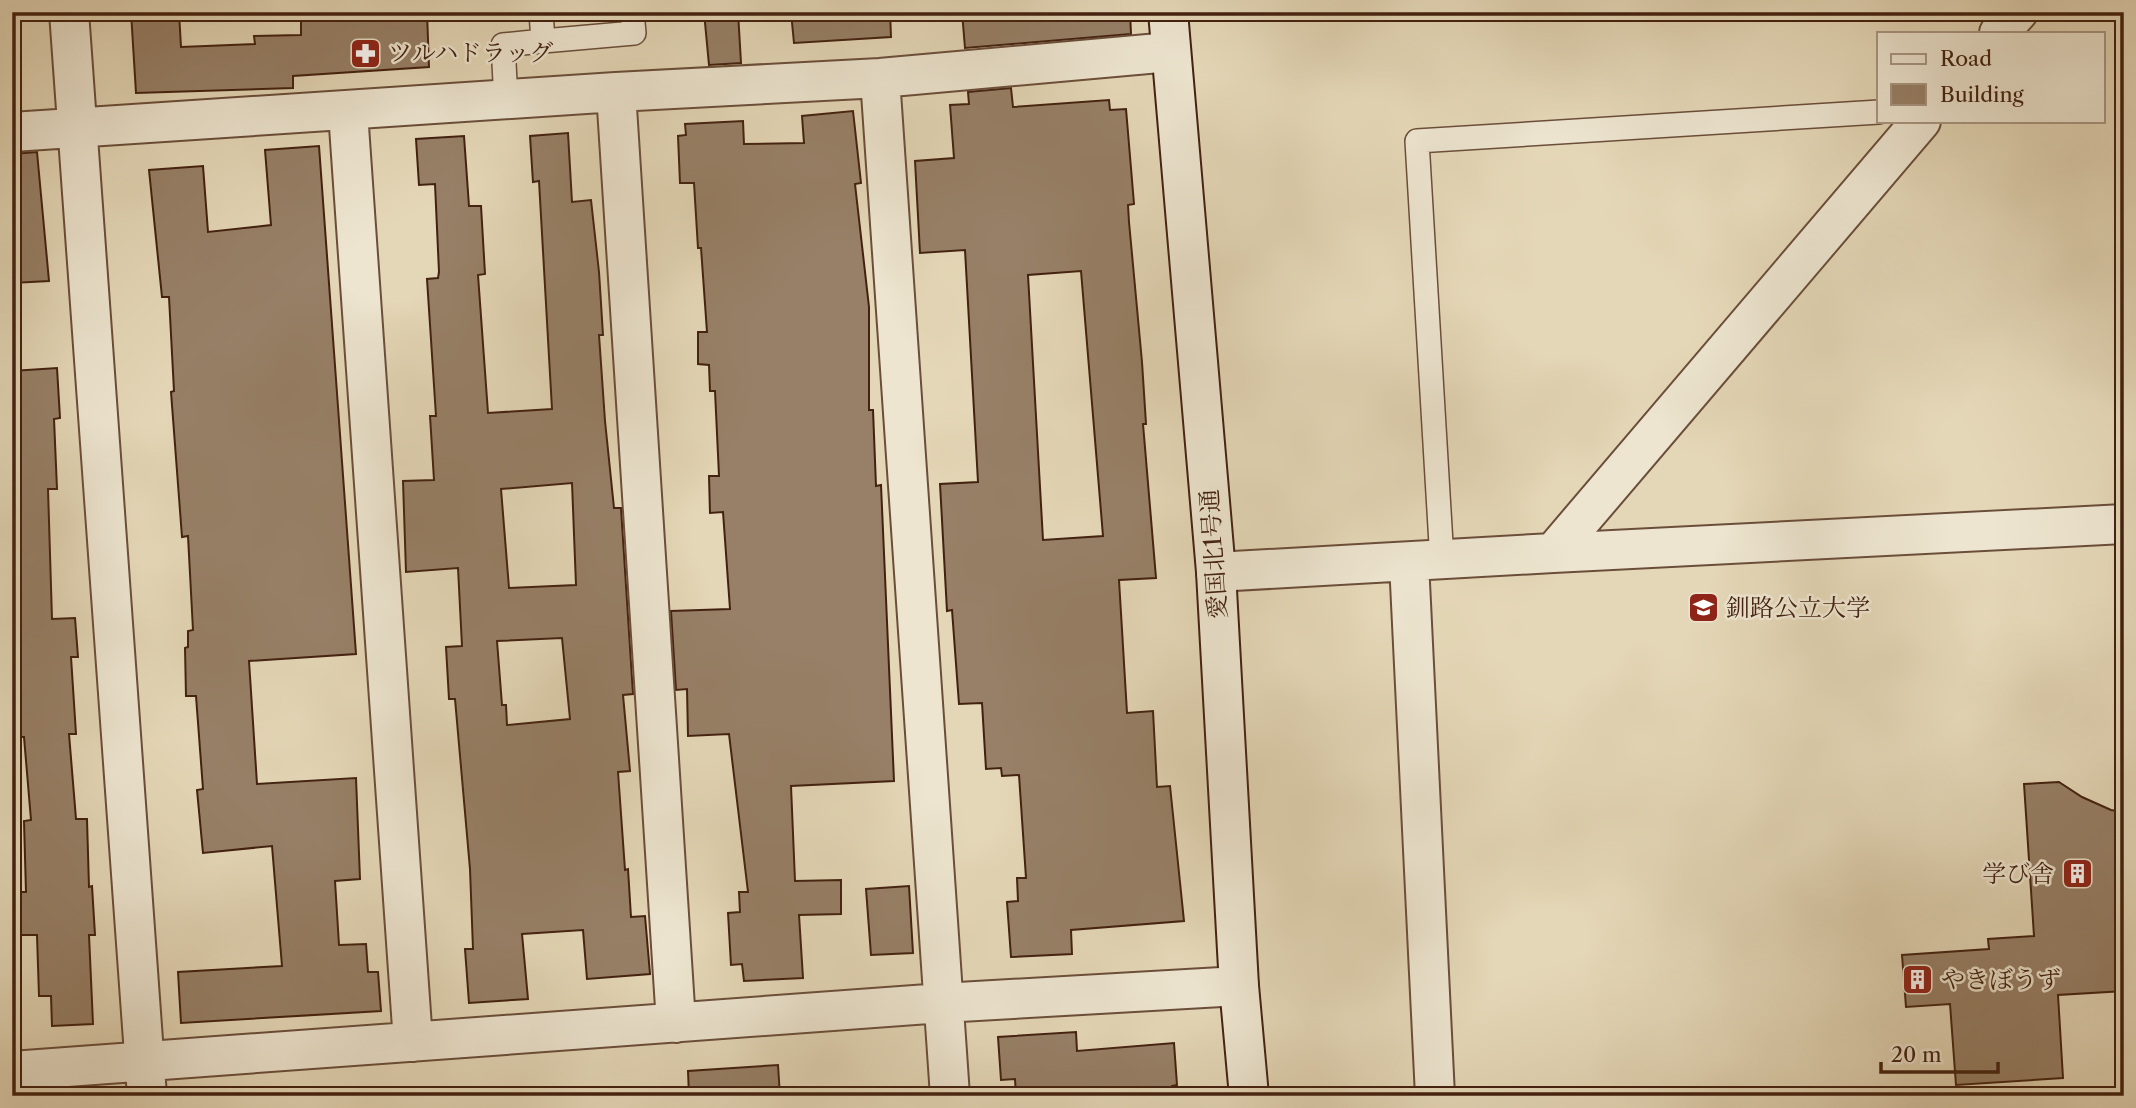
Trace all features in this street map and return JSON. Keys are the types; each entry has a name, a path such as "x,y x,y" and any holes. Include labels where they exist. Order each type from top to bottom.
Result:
{"street":[{"path":"69,12 146,1079"},
{"name":"愛国北1号通","path":"1168,12 1216,572 1239,986 1249,1096"},
{"path":"2000,32 2018,12"},
{"path":"12,132 348,112 616,92 880,78 1170,52"},
{"path":"880,78 950,1096"},
{"path":"616,92 676,1023"},
{"path":"348,112 413,1042"},
{"path":"1553,554 1920,122"},
{"path":"1216,572 2124,524"},
{"path":"1425,562 1434,1096"},
{"path":"12,1071 146,1079 413,1042 942,1003 1239,986"}],"lane":[{"path":"541,12 543,41"},
{"path":"506,100 503,45 634,33 632,12"},
{"path":"1425,562 1417,142 1877,112"}],"building":[{"path":"131,12 179,12 181,47 255,44 254,36 301,35 301,12 427,12 429,67 293,76 293,88 136,93"},
{"path":"704,12 738,12 741,63 709,65"},
{"path":"791,12 890,12 891,37 794,43"},
{"path":"962,12 1130,12 1131,34 965,48"},
{"path":"1011,88 1013,107 1109,100 1110,110 1126,109 1134,204 1128,205 1129,222 1142,362 1146,424 1143,424 1156,578 1119,580 1127,713 1153,711 1157,787 1170,786 1184,921 1071,930 1072,954 1011,957 1007,902 1018,901 1017,878 1026,878 1019,775 1002,776 1001,768 986,769 982,703 959,704 952,610 947,611 940,484 978,482 965,250 920,253 915,161 954,158 950,105 969,104 968,92","holes":["1081,271 1103,536 1043,540 1028,275"]},
{"path":"853,111 861,183 855,184 869,307 869,410 873,410 876,486 881,485 894,781 791,786 795,881 841,880 841,914 799,915 803,978 744,981 742,964 731,965 728,913 740,912 739,892 748,892 729,734 688,736 687,689 676,690 671,611 730,609 723,512 710,513 709,476 719,476 715,391 710,391 709,365 698,364 698,332 707,332 694,183 680,183 678,136 686,135 685,124 743,121 744,144 804,143 802,116"},
{"path":"568,133 572,202 591,200 603,335 599,335 605,421 614,508 621,508 633,694 623,695 630,771 618,772 625,870 628,869 631,917 645,916 650,974 587,979 583,930 522,934 528,999 469,1003 465,949 473,949 470,869 455,699 449,699 446,647 462,646 458,568 406,572 403,481 434,480 430,416 436,416 427,279 438,278 439,272 435,184 419,185 416,139 464,136 469,206 481,206 485,274 478,275 488,413 552,409 539,181 533,182 530,136","holes":["572,483 576,585 509,588 501,489","562,638 570,719 507,725 506,705 502,705 497,641"]},
{"path":"319,146 356,654 249,661 257,784 356,778 360,879 335,881 339,945 366,944 368,972 378,972 381,1011 181,1023 178,972 282,966 272,846 203,853 197,790 203,789 196,696 186,696 185,648 188,647 188,631 193,630 188,536 182,537 171,392 174,391 169,297 162,297 149,170 203,166 208,232 271,225 265,150"},
{"path":"37,152 49,281 12,283 12,154"},
{"path":"57,368 60,418 54,419 57,489 48,489 52,619 75,618 78,657 71,657 76,734 69,734 76,819 87,819 89,887 92,886 95,935 89,935 93,1024 52,1026 51,996 39,996 37,935 12,935 12,892 26,892 24,821 31,820 24,737 20,737 12,601 12,371"},
{"name":"学び舎","path":"2059,782 2082,797 2111,810 2124,812 2124,991 2058,995 2063,1078 1956,1085 1950,1004 1906,1007 1902,955 1989,949 1988,939 2034,936 2024,784"},
{"path":"909,886 913,953 871,955 866,889"},
{"path":"1076,1032 1077,1051 1174,1043 1177,1085 1172,1086 1172,1096 1016,1096 1015,1079 1001,1080 998,1037"},
{"path":"778,1065 780,1096 689,1096 688,1071"}],"place":[{"name":"ツルハドラッグ","path":"365,53"},
{"name":"釧路公立大学","path":"1703,608"},
{"name":"学び舎","path":"2077,874"},
{"name":"やきぼうず","path":"1918,980"}]}
